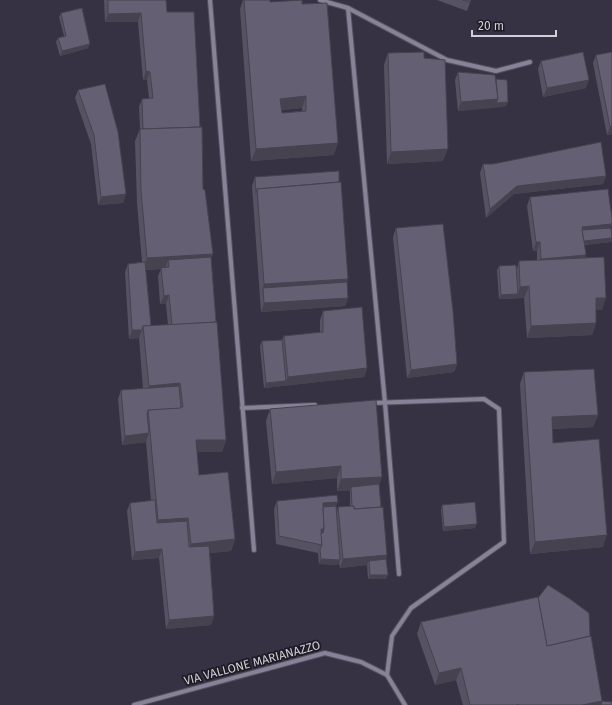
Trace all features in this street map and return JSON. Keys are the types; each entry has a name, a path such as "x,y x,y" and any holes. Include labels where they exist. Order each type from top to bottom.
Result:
{"street":[{"path":"210,0 254,550"},
{"path":"320,0 348,8 448,60 496,71 530,62"},
{"path":"348,8 385,403 399,574"},
{"path":"369,403 484,399 499,409 504,542 411,608 392,636 387,675 404,705"},
{"path":"242,408 322,405"},
{"name":"VIA VALLONE MARIANAZZO","path":"134,705 326,653 361,662 387,675"}],"building":[{"path":"108,0 166,0 167,12 194,12 200,127 143,129 142,99 153,98 150,72 146,71 141,13 108,14"},
{"path":"244,0 270,0 270,2 302,0 302,4 327,3 338,143 256,149","holes":["306,96 306,111 282,113 280,99"]},
{"path":"82,8 90,44 62,51 58,38 66,36 61,13"},
{"path":"424,52 424,58 445,60 448,149 391,152 388,53"},
{"path":"583,52 589,80 547,88 541,61"},
{"path":"612,52 612,126 610,127 596,55"},
{"path":"458,72 495,75 498,99 461,102"},
{"path":"496,79 507,80 508,102 496,103 498,99"},
{"path":"105,84 118,132 126,194 101,197 94,135 78,90"},
{"path":"202,127 203,189 205,190 213,254 147,258 141,191 140,129"},
{"path":"601,142 606,176 517,186 490,209 483,164 493,164"},
{"path":"339,171 339,182 257,189 256,193 255,177"},
{"path":"341,182 348,279 264,284 257,189"},
{"path":"608,189 612,224 582,227 586,255 541,259 540,242 536,242 530,197"},
{"path":"443,224 453,311 457,364 411,370 396,228"},
{"path":"611,228 612,238 584,241 582,230"},
{"path":"211,257 216,322 172,325 169,295 164,296 161,268 169,267 168,260"},
{"path":"604,257 606,298 596,298 596,323 531,326 529,286 520,287 519,261"},
{"path":"145,262 151,326 143,326 142,330 132,330 128,264"},
{"path":"516,265 518,294 501,295 499,266"},
{"path":"347,282 348,298 264,303 263,288"},
{"path":"362,307 367,368 288,377 284,336 323,332 323,311"},
{"path":"217,322 226,440 196,440 199,475 228,472 235,539 191,544 188,518 158,520 148,410 183,407 180,383 149,386 143,326"},
{"path":"282,340 286,381 266,383 262,341"},
{"path":"594,369 598,415 552,417 553,443 599,439 607,535 535,542 524,372"},
{"path":"179,386 181,408 148,410 149,433 125,436 121,390"},
{"path":"376,400 382,477 341,479 341,466 276,472 270,409"},
{"path":"379,484 381,507 354,509 354,506 352,506 351,487"},
{"path":"337,495 338,502 323,503 324,529 321,529 322,545 279,536 277,501"},
{"path":"155,500 157,523 187,521 189,547 209,546 214,616 169,620 162,549 135,552 130,503"},
{"path":"475,502 477,524 444,527 442,505"},
{"path":"336,506 340,560 321,559 321,533 323,533 324,529 323,507"},
{"path":"354,506 354,509 383,507 387,555 343,559 338,507"},
{"path":"386,559 388,575 370,575 369,561"},
{"path":"548,585 589,613 590,636 547,646 538,598"},
{"path":"538,597 547,646 591,636 602,701 582,705 470,705 461,668 439,673 421,622"},
{"path":"602,701 612,702 612,705 601,705"}]}
